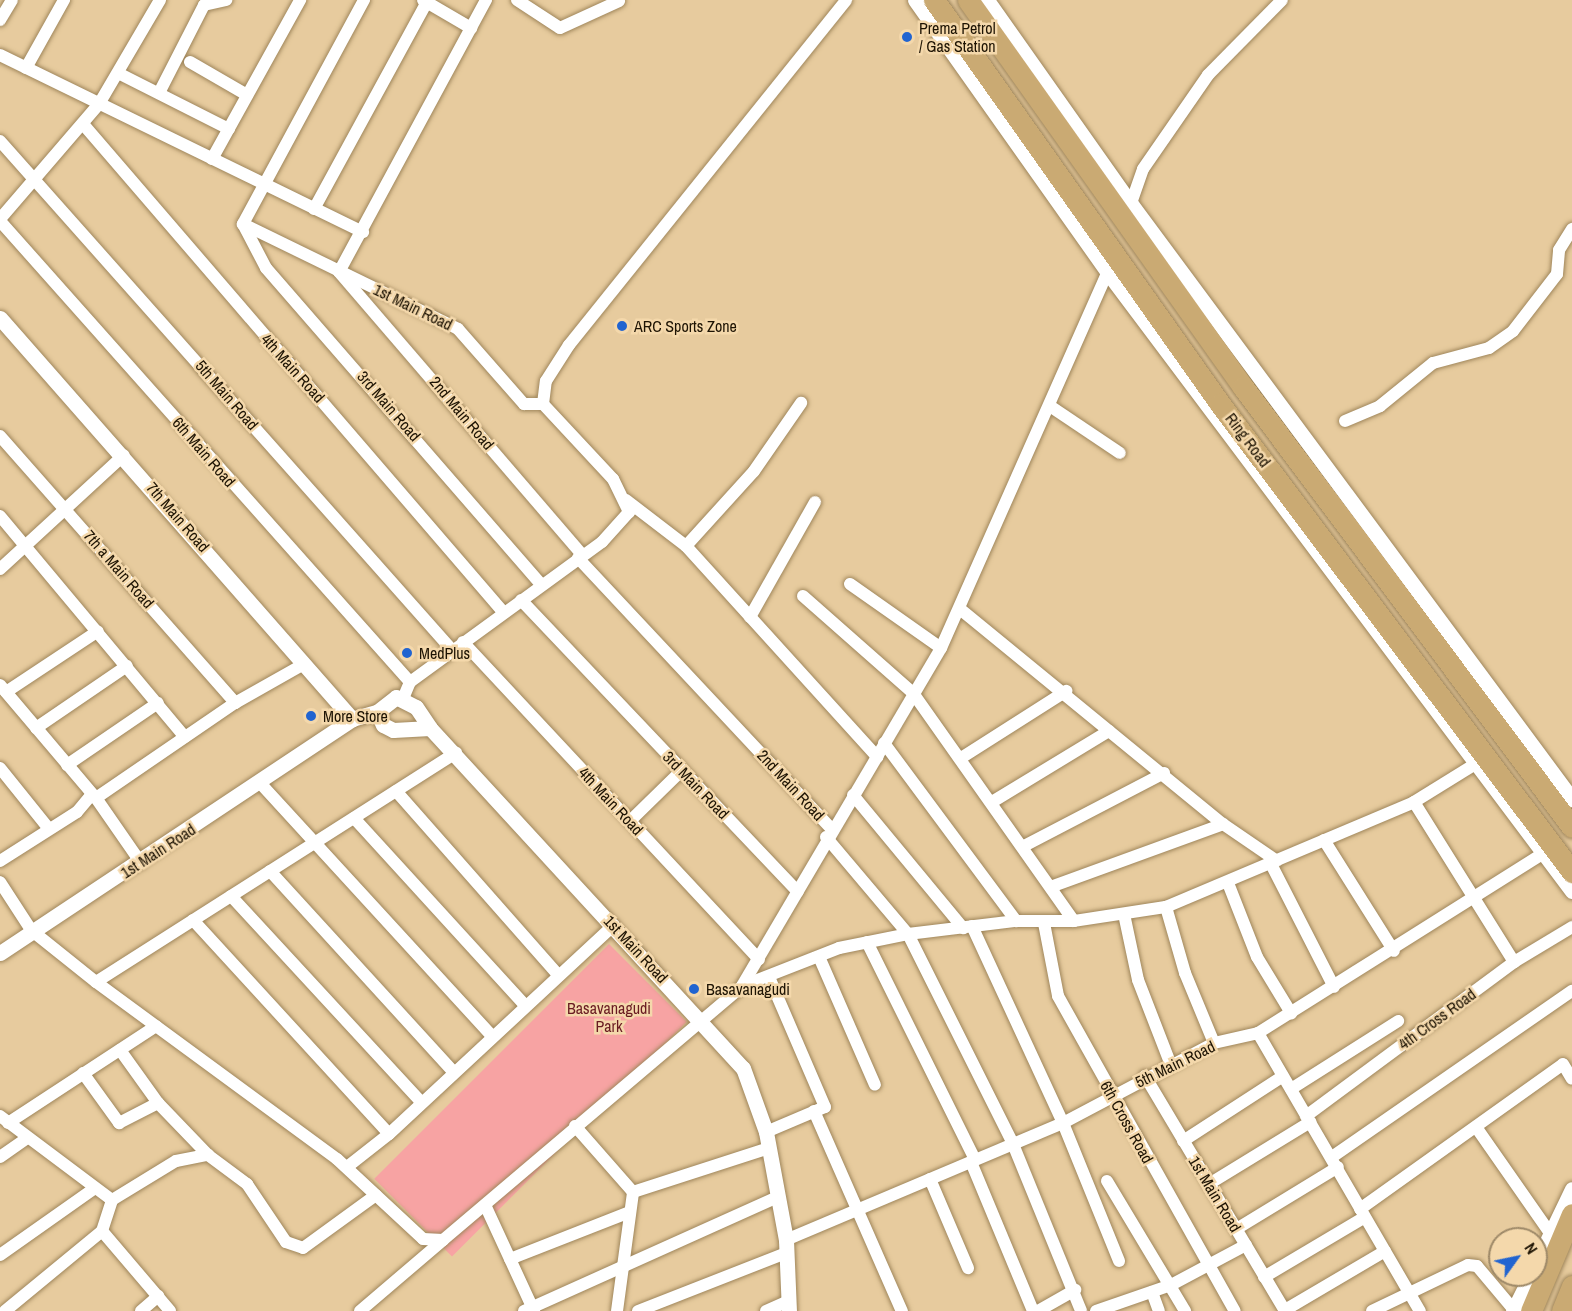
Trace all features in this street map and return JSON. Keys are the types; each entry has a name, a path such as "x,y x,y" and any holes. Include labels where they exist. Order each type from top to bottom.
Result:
{"highway":[{"name":"Ring Road","path":"934,0 1111,246 1220,404 1572,872"},
{"name":"Ring Road","path":"968,0 1128,211 1243,387 1572,827"},
{"path":"1520,1310 1572,1214"},
{"path":"1562,1311 1572,1286"}],"street":[{"path":"0,20 12,0"},
{"path":"26,68 64,0"},
{"path":"0,220 99,104 120,74 160,0"},
{"path":"159,93 201,2 226,0"},
{"path":"212,159 300,0"},
{"path":"243,224 262,183 364,0"},
{"path":"339,272 363,232 486,0"},
{"path":"517,0 561,28 619,1"},
{"path":"846,0 568,345 546,381 543,404 626,500 686,546 877,757"},
{"path":"915,0 1108,273 1572,891"},
{"path":"987,0 1128,211 1572,799"},
{"path":"1128,211 1143,169 1208,75 1282,0"},
{"path":"314,209 425,1 471,28"},
{"path":"0,55 363,232"},
{"path":"190,62 247,95"},
{"path":"120,74 229,129"},
{"name":"4th Main Road","path":"83,124 504,614"},
{"name":"5th Main Road","path":"0,141 37,179 453,651"},
{"name":"6th Main Road","path":"0,220 410,682"},
{"name":"1st Main Road","path":"243,224 458,329 524,404 543,404"},
{"name":"3rd Main Road","path":"243,224 266,268 542,584"},
{"path":"1345,421 1380,406 1433,363 1489,348 1513,331 1557,274 1559,250 1572,230"},
{"path":"360,1311 443,1240 486,1207 575,1126 704,1022 742,986 798,892 829,833 941,648 1108,273 1111,246"},
{"name":"2nd Main Road","path":"339,272 580,556 829,833 908,934 1013,1144 1075,1290 1081,1311"},
{"name":"7th Main Road","path":"0,318 124,455 352,719"},
{"path":"686,546 753,471 801,403"},
{"path":"1050,406 1120,453"},
{"name":"7th a Main Road","path":"0,436 65,507 235,703"},
{"path":"0,569 124,455"},
{"path":"404,696 410,682 622,526 629,512 626,500"},
{"path":"750,617 815,502"},
{"path":"0,516 27,544 185,737"},
{"path":"850,584 941,648"},
{"path":"803,596 913,693 1053,886 1074,921"},
{"name":"3rd Main Road","path":"521,600 798,892"},
{"path":"960,609 1066,691 1109,731 1164,773 1223,824 1274,862 1334,987"},
{"path":"98,631 3,688 94,796 141,863"},
{"name":"4th Main Road","path":"463,642 759,959"},
{"path":"0,861 235,703 304,664"},
{"path":"36,728 127,666"},
{"path":"961,758 1066,691"},
{"name":"1st Main Road","path":"0,952 261,784 352,719 377,712 388,699 404,696 430,728 456,753 704,1022 743,1068 766,1132 786,1246 788,1306"},
{"path":"67,765 158,703"},
{"path":"377,712 393,730 430,728"},
{"path":"992,802 1109,731"},
{"path":"884,743 1017,921"},
{"path":"96,982 456,753"},
{"path":"742,986 867,942 908,934 1017,921 1044,923 1074,921 1166,907 1228,883 1414,802 1477,763"},
{"path":"0,768 49,829"},
{"path":"630,821 682,770"},
{"path":"1024,846 1164,773"},
{"path":"261,784 313,844 491,1035"},
{"path":"396,791 558,975"},
{"path":"853,795 967,927 1063,1123 1119,1261"},
{"path":"1414,802 1514,962"},
{"path":"354,818 525,1005"},
{"path":"1053,886 1223,824"},
{"path":"1324,840 1394,951"},
{"name":"5th Main Road","path":"638,1311 786,1246 853,1212 1063,1123 1111,1098 1145,1076 1214,1043 1258,1033 1394,951 1472,894 1544,853"},
{"path":"270,871 453,1070"},
{"path":"0,882 31,930 96,982 346,1167 423,1239 443,1240"},
{"path":"1228,883 1257,957 1291,1013"},
{"path":"231,896 422,1102"},
{"path":"1166,907 1185,973 1214,1043"},
{"path":"1124,914 1138,980 1171,1065"},
{"path":"193,920 389,1134"},
{"name":"6th Cross Road","path":"1044,923 1059,996 1111,1098 1235,1311"},
{"path":"346,1167 389,1134 453,1070 614,925"},
{"name":"4th Cross Road","path":"1209,1184 1308,1119 1514,962 1572,927"},
{"path":"867,942 973,1161 1036,1311 1075,1290"},
{"path":"820,959 875,1085"},
{"path":"766,1132 825,1107 769,977"},
{"path":"1238,1228 1335,1162 1572,991"},
{"path":"1291,1089 1398,1022"},
{"path":"112,1200 4,1120 156,1026"},
{"path":"1258,1033 1420,1311"},
{"path":"120,1050 158,1103 208,1155 247,1185 286,1242 303,1248 376,1195"},
{"path":"1264,1277 1363,1213 1563,1064 1572,1079"},
{"path":"83,1073 119,1123 158,1103"},
{"name":"1st Main Road","path":"1145,1076 1238,1228 1285,1311"},
{"path":"1183,1141 1283,1076"},
{"path":"814,1112 853,1212 902,1311"},
{"path":"575,1126 633,1192 617,1311"},
{"path":"1476,1127 1550,1233"},
{"path":"0,1157 27,1138"},
{"path":"633,1192 769,1148"},
{"path":"5,1311 102,1232 112,1200 176,1161 208,1155"},
{"path":"930,1179 968,1268"},
{"path":"1107,1180 1185,1311"},
{"path":"0,1255 95,1188"},
{"path":"1548,1237 1572,1189"},
{"path":"486,1207 530,1309 622,1264 778,1197"},
{"path":"510,1259 630,1212"},
{"path":"102,1232 171,1311"},
{"path":"1096,1311 1171,1286 1246,1245"},
{"path":"1285,1311 1385,1251"},
{"path":"1372,1311 1407,1291 1461,1266 1477,1266 1520,1310 1527,1287"},
{"path":"1152,1292 1159,1311"},
{"path":"141,1311 158,1296"},
{"path":"766,1311 788,1306"}],"green space":[{"name":"Basavanagudi Park","path":"609,944 687,1022 452,1257 374,1179"}],"place":[{"name":"Prema Petrol / Gas Station","path":"907,37"},
{"name":"ARC Sports Zone","path":"622,326"},
{"name":"MedPlus","path":"407,653"},
{"name":"More Store","path":"311,716"},
{"name":"Basavanagudi","path":"694,989"}]}
